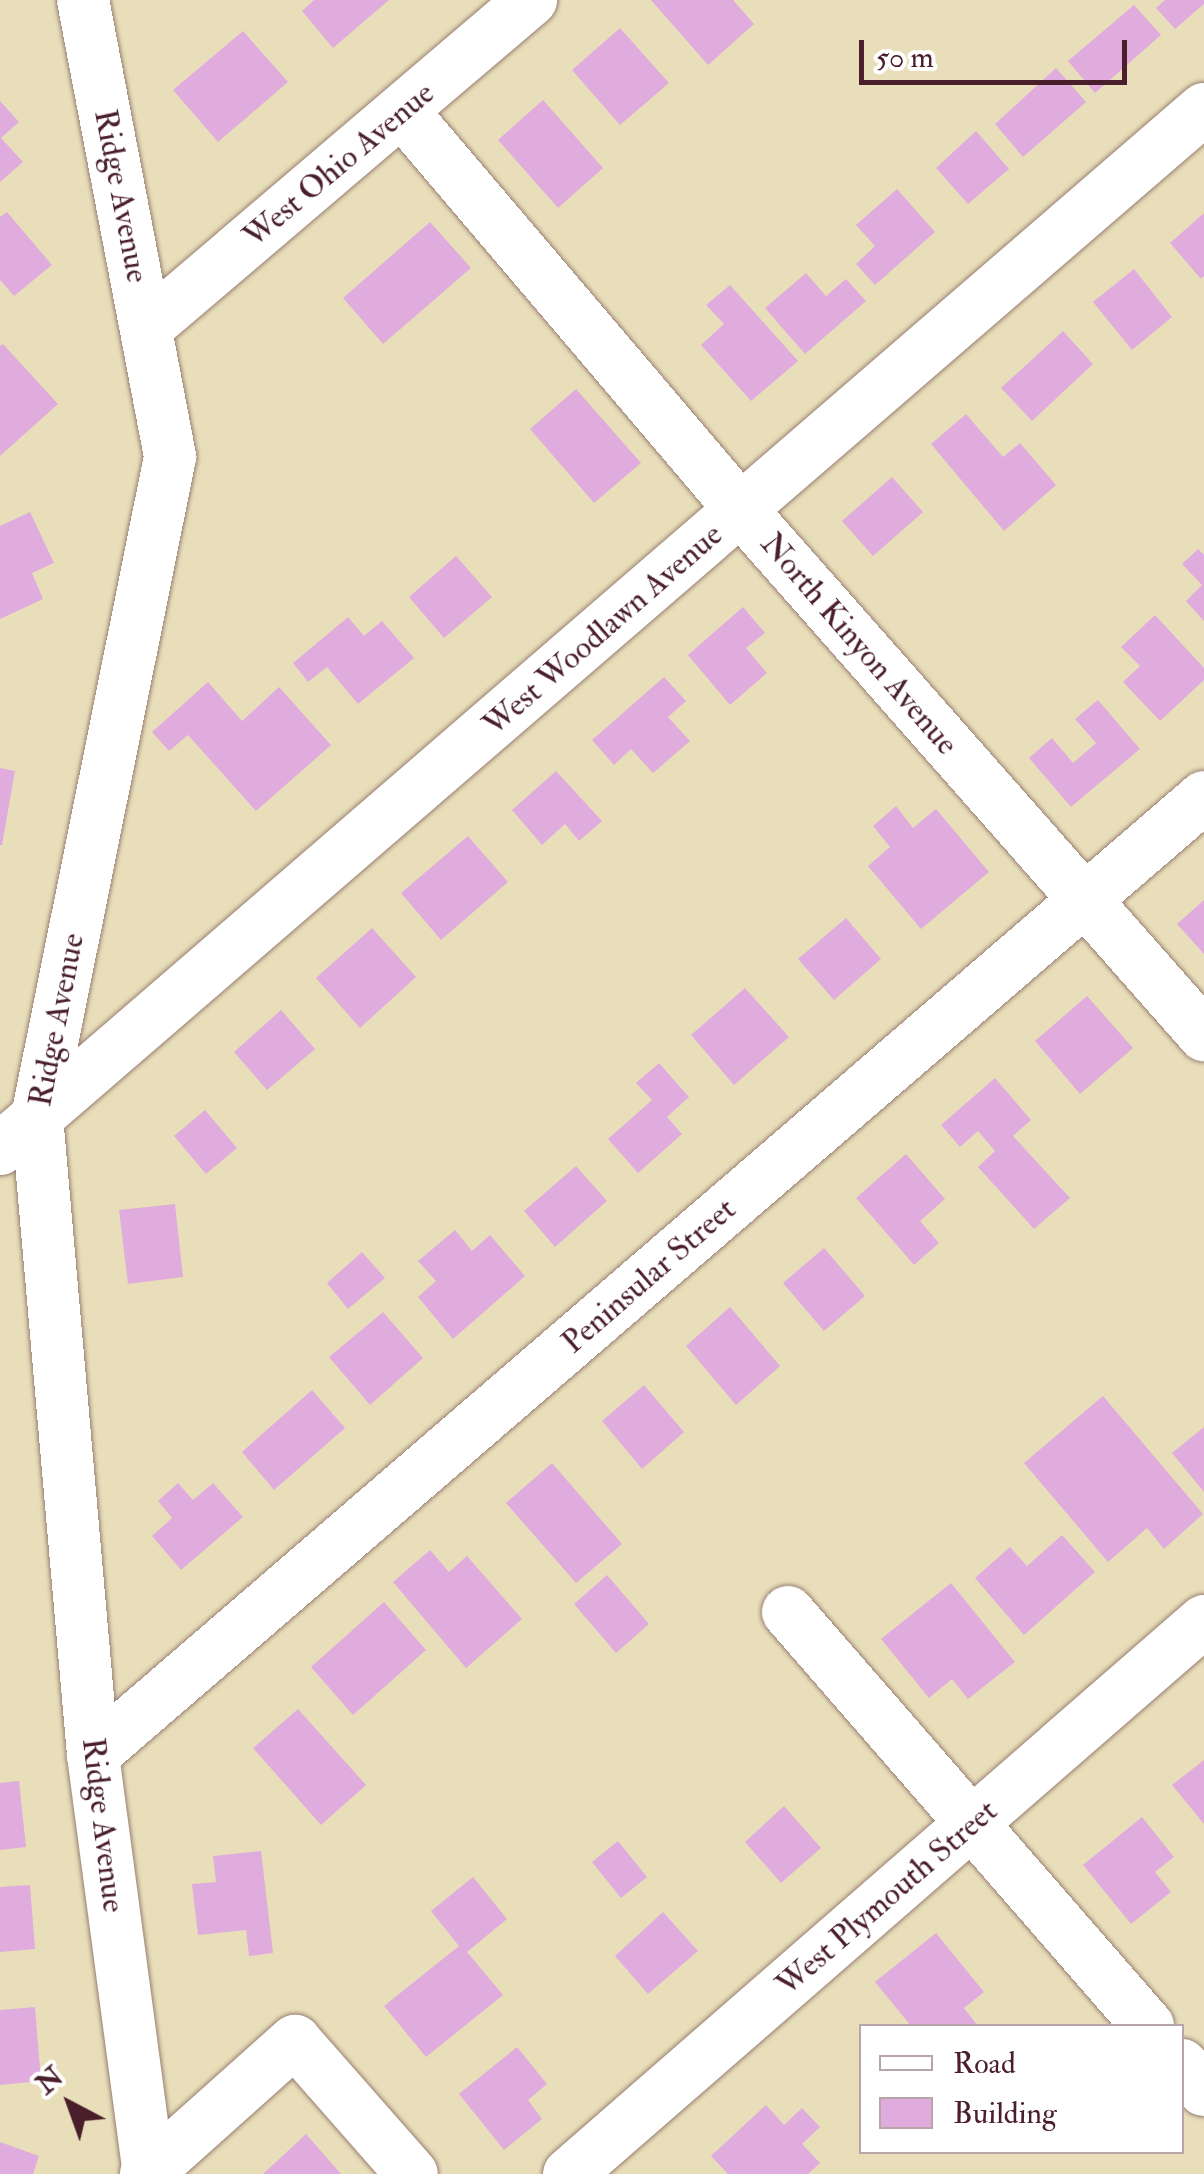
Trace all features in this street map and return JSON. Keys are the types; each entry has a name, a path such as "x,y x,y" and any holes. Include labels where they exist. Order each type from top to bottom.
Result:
{"street":[{"name":"West Ohio Avenue","path":"146,328 530,0"},
{"name":"Ridge Avenue","path":"99,10 146,328 170,457 19,1133 93,1755 148,2173"},
{"name":"West Woodlawn Avenue","path":"19,1133 1204,109"},
{"name":"North Kinyon Avenue","path":"402,111 742,511 1204,1035"},
{"name":"Peninsular Street","path":"93,1755 1204,798"},
{"path":"788,1612 1146,2024"},
{"name":"West Plymouth Street","path":"570,2174 1204,1622"},
{"path":"148,2173 295,2040 412,2174"},
{"path":"1184,2067 1204,2090"}],"building":[{"path":"314,0 389,0 333,48 302,11"},
{"path":"651,0 733,0 754,24 708,65"},
{"path":"1165,0 1204,0 1204,4 1175,29 1156,8"},
{"path":"1134,5 1161,35 1095,93 1068,61"},
{"path":"620,28 669,83 620,125 572,70"},
{"path":"243,31 288,82 218,142 173,90"},
{"path":"1056,68 1086,102 1023,157 995,124"},
{"path":"543,100 603,168 558,208 498,140"},
{"path":"0,101 19,122 1,138 23,162 0,182"},
{"path":"976,131 1009,169 968,204 936,168"},
{"path":"897,189 935,232 875,285 856,264 875,246 856,225"},
{"path":"7,212 52,265 14,296 0,280 0,217"},
{"path":"1204,213 1204,276 1201,279 1170,243"},
{"path":"430,222 471,268 383,344 343,298"},
{"path":"1134,269 1172,317 1132,350 1093,302"},
{"path":"806,273 826,296 846,279 866,301 805,354 765,308"},
{"path":"730,285 798,361 751,401 701,345 724,324 706,305"},
{"path":"1063,331 1093,364 1032,421 1001,388"},
{"path":"3,344 58,404 0,456 0,346"},
{"path":"576,389 641,463 594,503 530,429"},
{"path":"966,414 1003,457 1020,443 1056,485 1004,531 931,444"},
{"path":"892,477 923,512 873,556 842,521"},
{"path":"30,512 54,563 32,573 43,599 0,619 0,526"},
{"path":"1198,549 1204,555 1204,621 1186,601 1202,585 1182,564"},
{"path":"456,556 492,597 444,638 409,597"},
{"path":"743,607 765,633 746,648 767,673 730,705 688,655"},
{"path":"1155,615 1204,668 1204,680 1160,721 1123,682 1140,666 1121,647"},
{"path":"348,617 364,636 382,621 414,658 358,704 327,667 308,682 293,663"},
{"path":"664,677 686,701 668,717 690,741 653,773 631,749 614,765 592,740"},
{"path":"208,682 242,721 279,687 331,745 256,811 188,735 169,751 152,732"},
{"path":"1098,700 1140,749 1071,807 1029,758 1052,738 1073,763 1096,743 1075,719"},
{"path":"0,768 15,771 2,845 0,845"},
{"path":"556,771 602,821 579,841 565,824 542,845 512,810"},
{"path":"896,806 913,828 936,809 989,872 921,929 868,866 890,847 873,826"},
{"path":"468,836 508,882 441,940 401,893"},
{"path":"1204,900 1204,954 1177,924"},
{"path":"846,918 881,959 834,1000 798,959"},
{"path":"372,928 416,977 360,1028 316,978"},
{"path":"745,988 789,1037 734,1085 691,1035"},
{"path":"1087,996 1133,1048 1080,1094 1035,1041"},
{"path":"281,1010 315,1049 267,1090 234,1052"},
{"path":"659,1063 689,1097 667,1117 682,1134 638,1173 608,1139 652,1100 636,1083"},
{"path":"995,1078 1031,1120 1013,1136 1070,1198 1034,1229 978,1167 995,1151 978,1131 960,1147 941,1125"},
{"path":"205,1110 237,1148 206,1174 174,1136"},
{"path":"906,1154 945,1199 920,1221 939,1243 914,1265 856,1198"},
{"path":"576,1166 607,1201 555,1247 524,1211"},
{"path":"175,1204 183,1277 128,1284 119,1210"},
{"path":"455,1230 472,1251 490,1235 525,1276 453,1339 418,1297 436,1281 418,1261"},
{"path":"824,1248 865,1296 824,1331 783,1283"},
{"path":"362,1252 385,1278 348,1309 327,1283"},
{"path":"730,1307 780,1366 736,1405 686,1346"},
{"path":"383,1312 423,1358 370,1405 329,1357"},
{"path":"644,1385 684,1432 642,1469 602,1421"},
{"path":"312,1390 345,1428 274,1490 242,1452"},
{"path":"1103,1396 1203,1514 1164,1549 1147,1528 1108,1562 1024,1463"},
{"path":"1204,1427 1204,1492 1172,1453"},
{"path":"552,1463 622,1544 576,1583 506,1503"},
{"path":"178,1483 193,1500 213,1483 243,1517 181,1570 152,1536 172,1518 158,1501"},
{"path":"1062,1535 1095,1572 1024,1635 975,1578 1010,1547 1027,1566"},
{"path":"430,1550 449,1572 467,1556 522,1619 466,1668 393,1582"},
{"path":"607,1575 649,1624 616,1653 574,1604"},
{"path":"951,1583 1015,1662 968,1699 952,1679 929,1698 881,1639"},
{"path":"384,1602 426,1650 353,1715 311,1667"},
{"path":"298,1709 366,1785 321,1825 253,1748"},
{"path":"1204,1760 1204,1824 1172,1785"},
{"path":"19,1781 26,1847 0,1850 0,1783"},
{"path":"784,1806 821,1848 781,1883 745,1842"},
{"path":"1142,1817 1174,1857 1155,1872 1171,1892 1131,1924 1083,1865"},
{"path":"618,1841 647,1877 621,1898 592,1862"},
{"path":"261,1851 273,1953 249,1956 246,1930 198,1935 192,1884 216,1882 213,1856"},
{"path":"473,1877 507,1919 467,1952 503,1995 426,2057 384,2006 459,1946 431,1911"},
{"path":"30,1885 35,1949 0,1952 0,1887"},
{"path":"663,1912 698,1951 648,1994 615,1956"},
{"path":"936,1933 984,1992 964,2008 976,2024 909,2024 875,1982"},
{"path":"35,2007 41,2081 0,2085 0,2010"},
{"path":"517,2047 547,2084 528,2100 542,2119 504,2150 459,2094"},
{"path":"766,2105 784,2125 802,2108 820,2127 802,2144 820,2163 808,2174 728,2174 711,2156"},
{"path":"306,2134 341,2174 263,2174"},
{"path":"0,2142 39,2156 33,2174 0,2174"}]}
